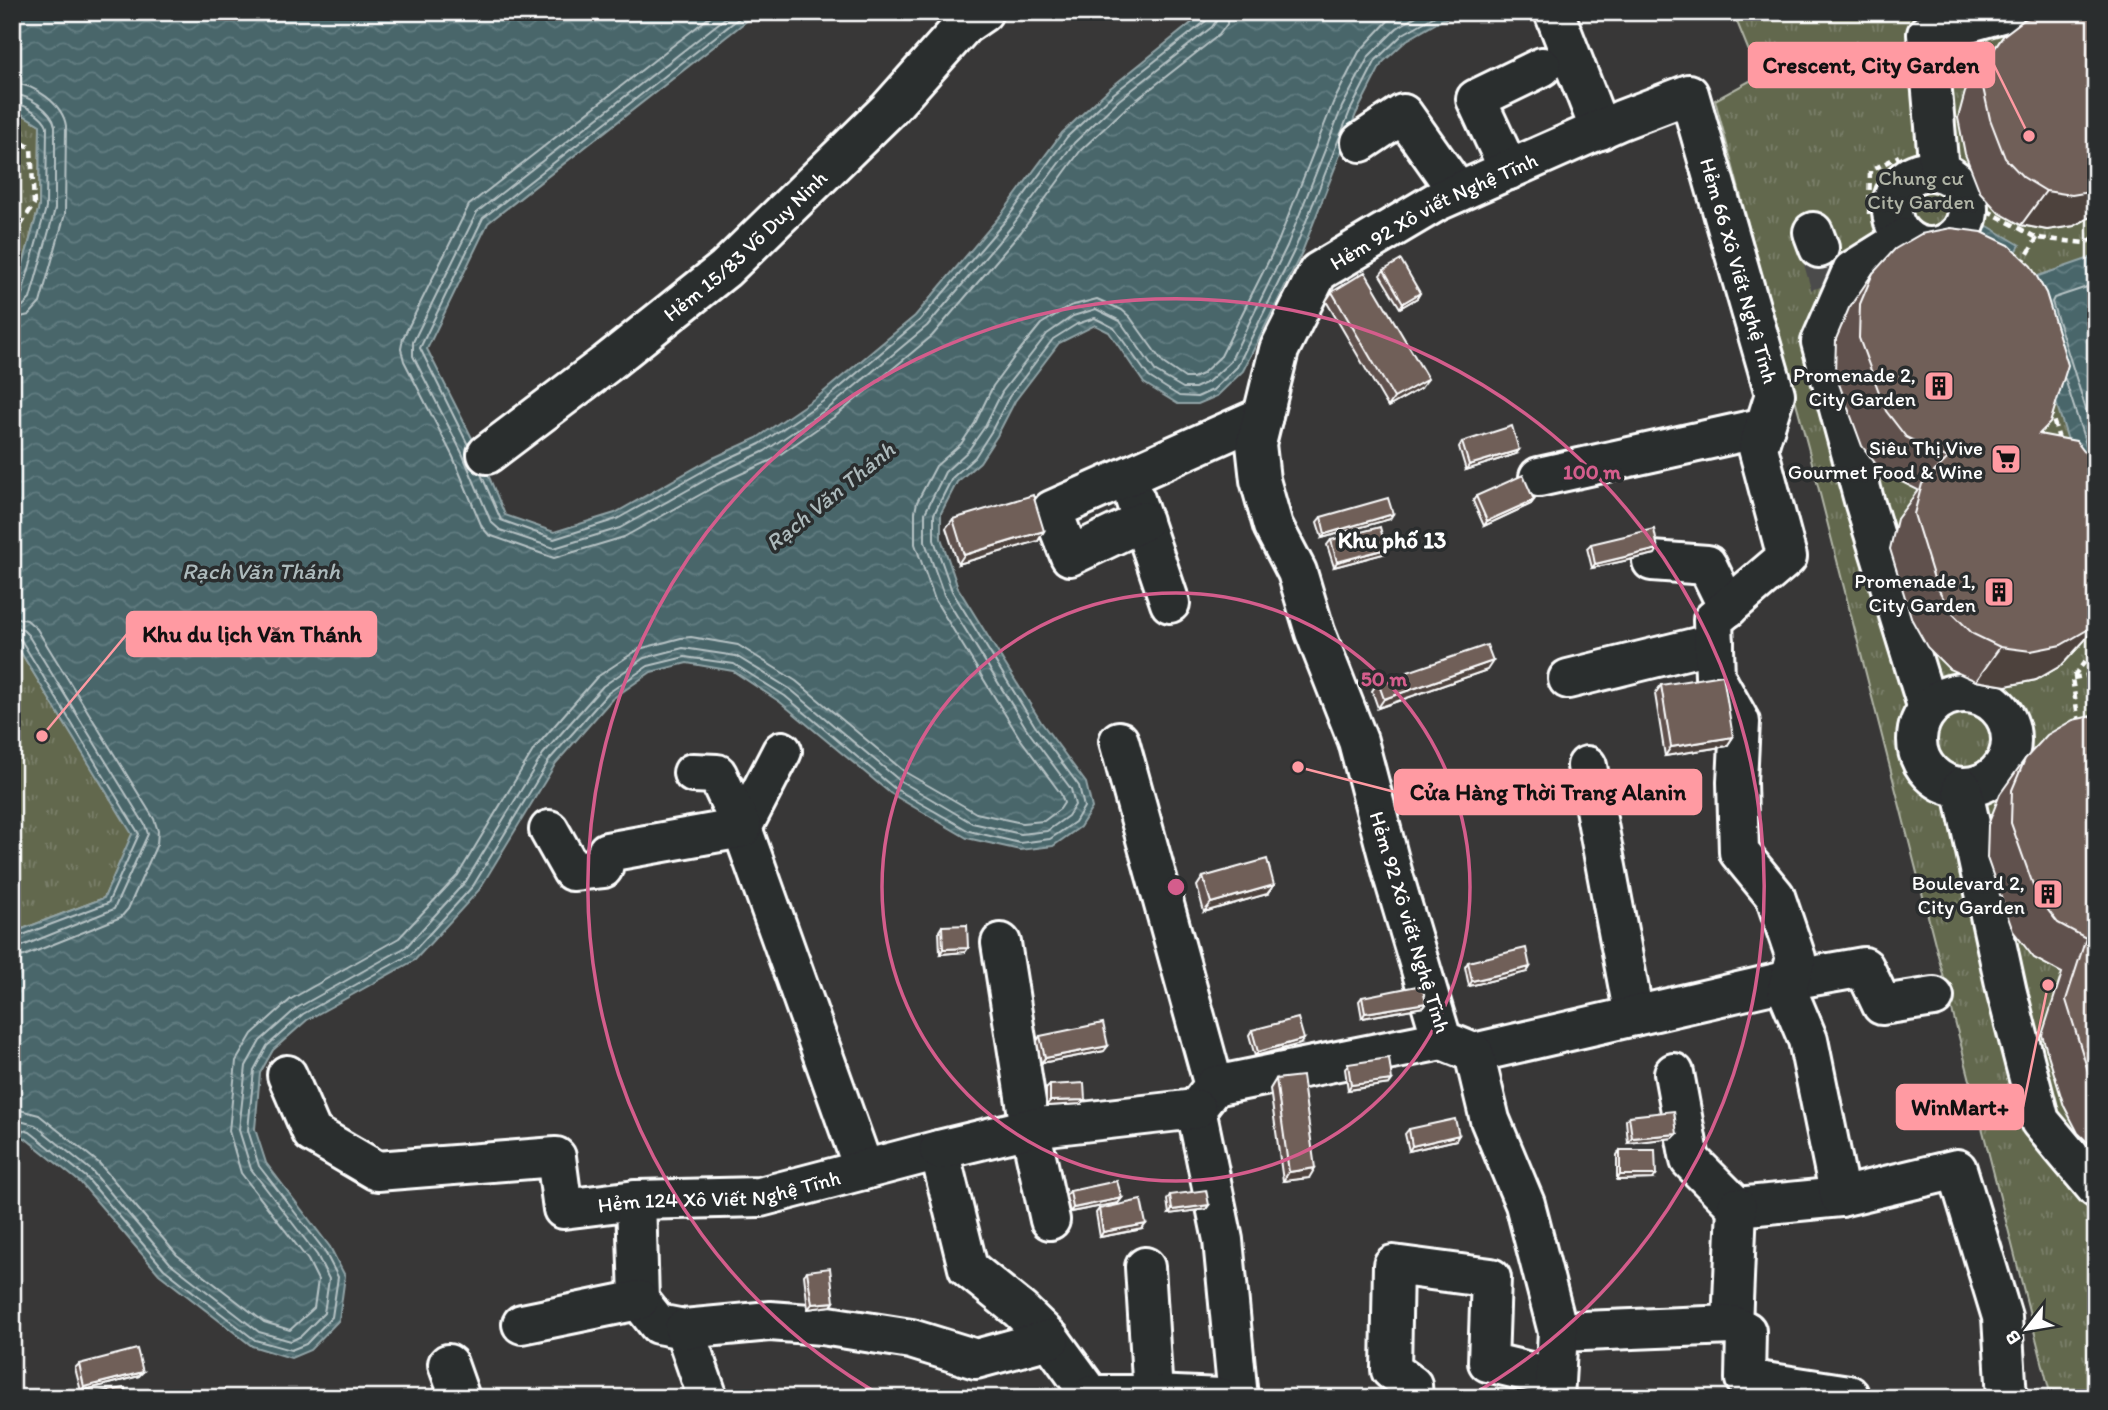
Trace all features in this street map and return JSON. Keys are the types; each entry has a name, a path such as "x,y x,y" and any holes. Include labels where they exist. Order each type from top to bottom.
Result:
{"street":[{"name":"Hẻm 15/83 Võ Duy Ninh","path":"488,454 725,269 889,109 964,25 983,12"},
{"path":"1553,12 1600,130"},
{"path":"1954,177 1927,34 2005,12"},
{"path":"1508,170 1476,99 1542,67"},
{"name":"Hẻm 92 Xô viết Nghệ Tĩnh","path":"1554,1388 1558,1332 1525,1204 1458,1046 1393,875 1358,741 1315,632 1297,572 1273,526 1263,492 1255,444 1279,350 1318,272 1436,202 1689,94"},
{"name":"Hẻm 66 Xô Viết Nghệ Tĩnh","path":"1689,94 1775,394 1758,448 1787,557 1713,620 1715,677 1740,722 1737,782 1739,852 1775,896 1796,958 1787,990 1808,1040 1840,1197"},
{"path":"1360,142 1403,114 1458,192"},
{"path":"1926,171 1954,177 1950,177 1960,185 1968,208 1967,221 1961,232 1941,247 1916,245 1905,238 1897,228 1892,204 1904,181 1914,174 1926,171"},
{"path":"1905,238 1852,271 1835,304 1821,342 1865,504 1928,709"},
{"path":"1143,521 1070,556 1052,510 1263,416"},
{"path":"1539,477 1765,426"},
{"path":"1127,477 1170,603"},
{"path":"1652,561 1707,565 1728,608"},
{"path":"1568,678 1714,643"},
{"path":"1970,693 1985,698 1998,708 2007,721 2010,753 2003,767 1992,778 1978,785 1962,787 1947,784 1934,777 1924,766 1918,752 1917,737 1920,722 1928,709 1939,700 1954,694 1970,693"},
{"path":"1119,741 1205,1097 1223,1240 1238,1398"},
{"path":"742,828 782,751"},
{"path":"1587,766 1634,1016"},
{"path":"693,773 717,774 742,828 864,1170"},
{"path":"1962,787 2022,986 2040,1121 2096,1188"},
{"path":"549,830 572,871 603,868 607,852 742,828"},
{"path":"1001,943 1030,1128 1050,1220"},
{"name":"Hẻm 124 Xô Viết Nghệ Tĩnh","path":"287,1075 312,1133 377,1171 556,1157 563,1209 636,1200 760,1197 864,1170 943,1140 1030,1128 1205,1097 1458,1046 1634,1016 1864,967 1882,1005 1934,997"},
{"path":"1674,1073 1690,1160 1737,1207 1732,1325"},
{"path":"943,1140 968,1268 1051,1339 1093,1396 1221,1398"},
{"path":"1737,1207 1840,1197 1957,1169 2002,1317 2007,1398"},
{"path":"636,1200 639,1300 658,1324 684,1329 770,1321 822,1325 911,1339 976,1359 1051,1339"},
{"path":"1413,1398 1412,1385 1391,1370 1393,1265 1490,1278 1488,1362 1554,1388"},
{"path":"1145,1267 1153,1395"},
{"path":"522,1324 639,1300"},
{"path":"1558,1332 1732,1325 1746,1331 1745,1379 1849,1395 1850,1398"},
{"path":"684,1329 708,1398"}],"path":[{"path":"12,137 31,148 34,204 12,239"},
{"path":"1954,177 1979,206 2037,238 2085,243 2096,237"},
{"path":"1963,236 1979,206"},
{"path":"2018,272 2037,238"},
{"path":"2047,400 2063,452"},
{"path":"2080,729 2072,678 2096,648"},
{"path":"2072,678 2096,674"}],"green space":[{"name":"Chung cư City Garden","path":"1733,12 2096,12 2096,1398 2049,1389 1808,447 1715,100 1759,76"},
{"path":"12,108 40,125 39,207 12,304"},
{"path":"12,638 133,834 104,898 12,933"}],"water":[{"name":"Rạch Văn Thánh","path":"12,12 758,12 488,223 427,349 476,446 505,515 554,532 615,513 711,459 757,438 821,394 915,316 1000,216 1062,133 1109,89 1205,12 1465,12 1442,20 1407,40 1382,63 1356,114 1302,252 1243,371 1217,396 1198,404 1178,404 1144,383 1109,332 1095,325 1059,343 1015,401 980,462 957,482 941,513 941,538 958,588 1041,722 1086,783 1092,808 1080,827 1053,846 1020,850 967,838 890,793 780,702 733,671 687,663 651,672 612,699 556,763 479,890 415,960 307,1020 273,1050 260,1073 255,1129 266,1163 330,1247 345,1276 339,1320 310,1350 291,1358 252,1346 159,1274 81,1183 25,1138 12,1134 12,933 104,898 132,834 12,638 12,304 39,207 40,125 12,108"},
{"path":"1981,222 2020,245 2003,275 1964,251"},
{"path":"2096,256 2096,528 2018,283"}],"building":[{"path":"2044,12 2080,12 2096,18 2096,191 2072,195 2046,191 2023,177 2005,158 1990,119 1982,83 1989,57 2004,35 2025,19"},
{"path":"1951,228 1982,232 2009,245 2031,266 2046,293 2068,365 2050,423 2039,434 2076,441 2096,467 2096,620 2087,630 2061,645 2031,651 2000,647 1973,634 1951,612 1936,585 1914,514 1922,484 1948,458 1906,437 1886,411 1859,338 1860,304 1873,273 1895,249 1921,234"},
{"path":"1401,260 1420,293 1403,303 1384,270"},
{"path":"1365,272 1428,379 1394,398 1332,292"},
{"path":"1512,426 1519,450 1469,465 1462,442"},
{"path":"1523,475 1534,500 1487,521 1476,496"},
{"path":"1033,495 1044,531 964,555 953,519"},
{"path":"1388,498 1393,514 1325,534 1321,517"},
{"path":"1380,527 1386,549 1337,562 1331,540"},
{"path":"1654,529 1658,549 1595,564 1591,544"},
{"path":"1487,645 1493,661 1384,699 1378,682"},
{"path":"1723,675 1733,737 1671,747 1661,685"},
{"name":"Boulevard 2, City Garden","path":"2096,715 2096,1086 2088,1071 2066,1000 2086,938 2058,923 2037,896 2011,823 2012,790 2025,759 2047,735 2073,720"},
{"path":"1267,859 1274,885 1211,903 1203,877"},
{"path":"967,925 968,948 943,949 942,926"},
{"path":"1526,948 1530,967 1472,981 1468,962"},
{"path":"1422,985 1426,1003 1365,1013 1362,997"},
{"path":"1298,1018 1304,1039 1258,1052 1252,1030"},
{"path":"1103,1023 1108,1046 1045,1058 1040,1036"},
{"path":"1389,1058 1392,1080 1351,1085 1348,1064"},
{"path":"1302,1076 1315,1168 1289,1172 1276,1079"},
{"path":"1084,1083 1085,1100 1050,1101 1050,1085"},
{"path":"1674,1111 1677,1134 1632,1138 1629,1116"},
{"path":"1455,1119 1459,1135 1412,1146 1409,1129"},
{"path":"1620,1150 1655,1150 1656,1175 1620,1175"},
{"path":"1117,1181 1122,1198 1073,1208 1070,1191"},
{"path":"1206,1190 1209,1205 1172,1210 1170,1195"},
{"path":"1141,1200 1146,1224 1103,1232 1099,1209"},
{"path":"830,1268 834,1302 812,1304 807,1271"},
{"path":"137,1349 143,1372 84,1387 79,1364"},
{"path":"125,1388 127,1398 74,1398 74,1396"}],"tunnel":[{"path":"1819,248 1834,300"}],"place":[{"name":"Crescent, City Garden","path":"2029,136"},
{"name":"Promenade 2, City Garden","path":"1939,386"},
{"name":"Siêu Thị Vive Gourmet Food & Wine","path":"2006,459"},
{"name":"Promenade 1, City Garden","path":"1999,592"},
{"name":"Khu du lịch Văn Thánh","path":"42,736"},
{"name":"Cửa Hàng Thời Trang Alanin","path":"1298,767"},
{"name":"Boulevard 2, City Garden","path":"2048,894"},
{"name":"WinMart+","path":"2048,985"}],"district":[{"name":"Khu phố 13","path":"1392,540"}]}
